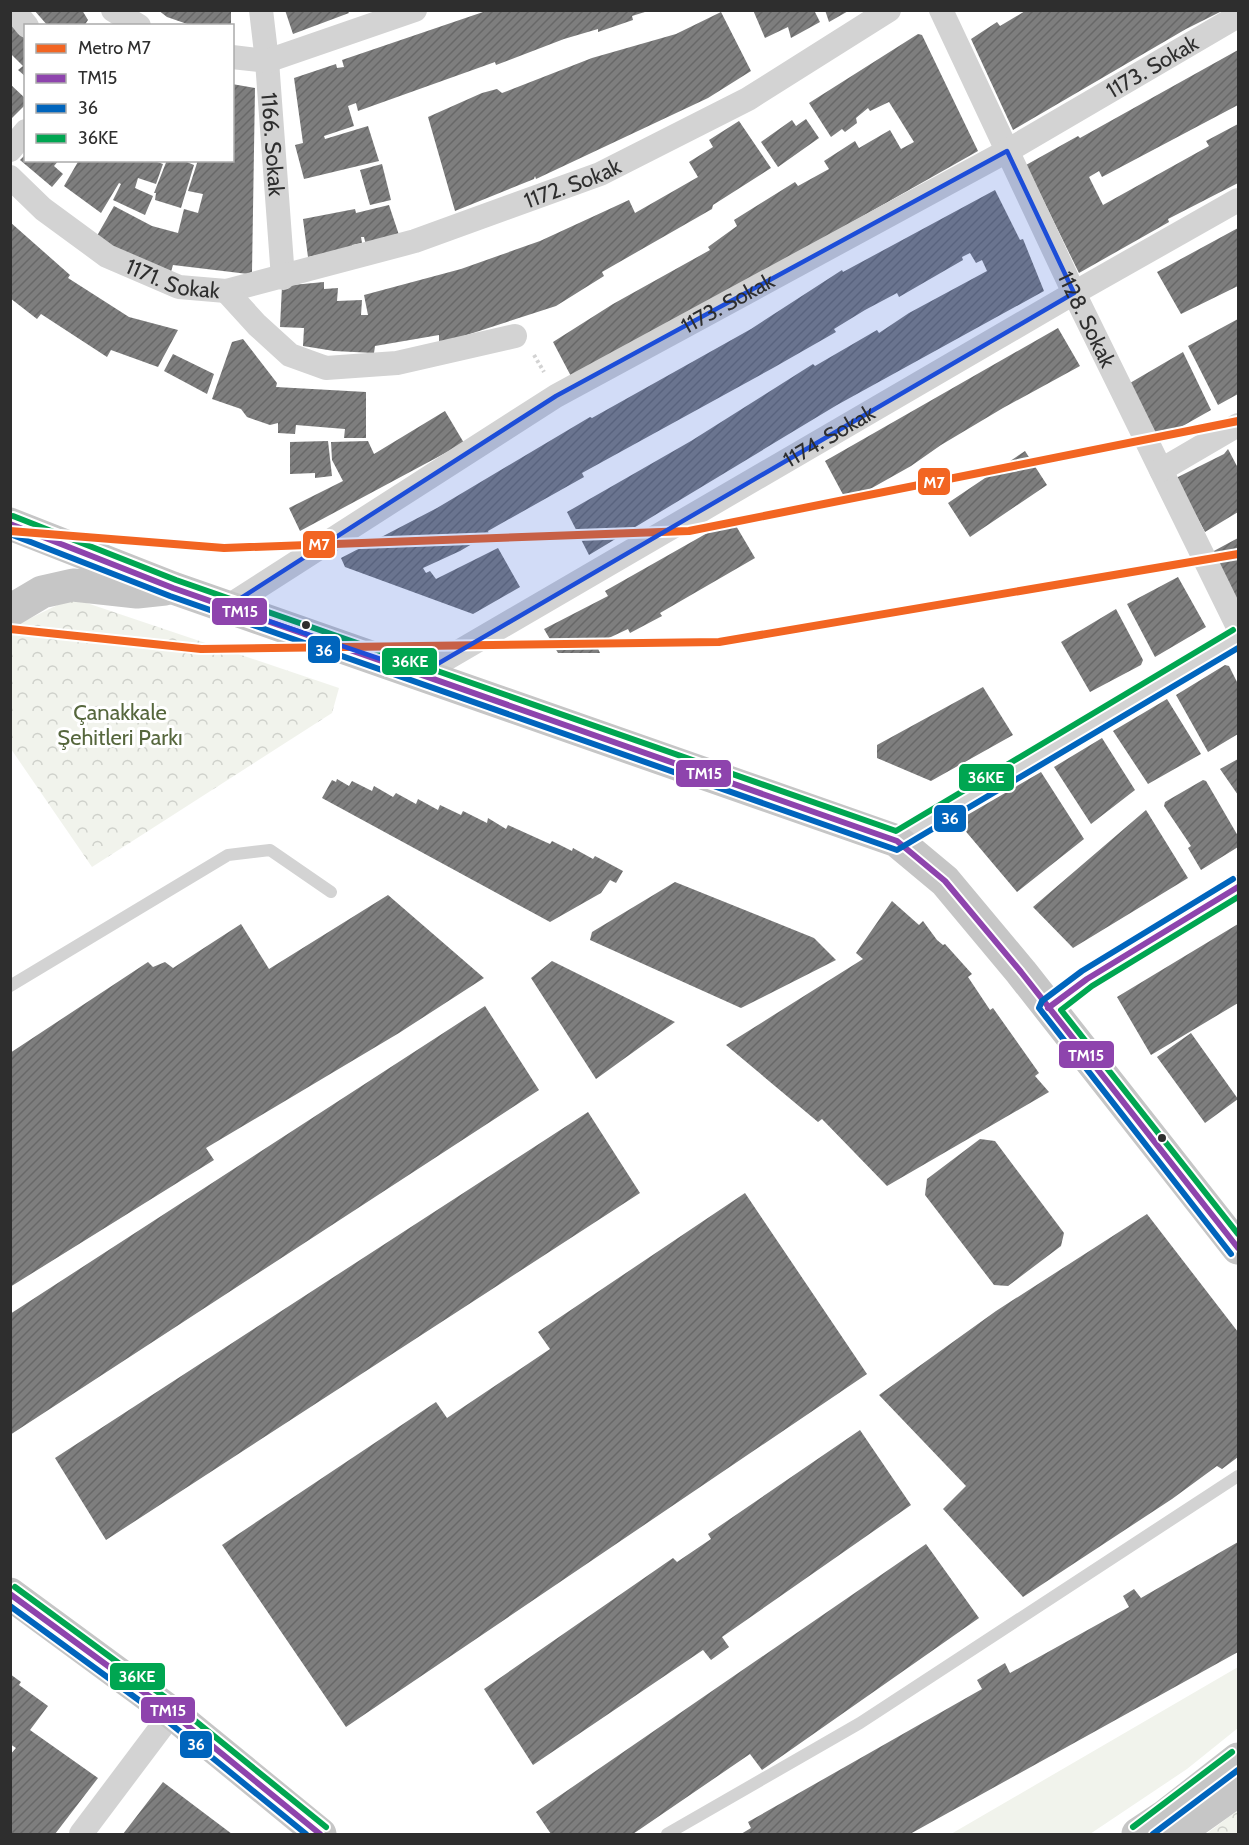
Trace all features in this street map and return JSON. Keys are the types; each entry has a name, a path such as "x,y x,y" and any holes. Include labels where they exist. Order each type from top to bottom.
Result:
{"main road":[{"path":"10,524 173,588 422,673 897,841 945,881 1239,1248"},
{"path":"10,611 42,592 73,585 137,592 173,588"},
{"path":"10,1594 172,1713 320,1834"},
{"path":"1138,1834 1239,1759"},
{"path":"1176,1834 1239,1790"}],"street":[{"path":"14,10 25,24"},
{"name":"1166. Sokak","path":"261,10 267,61 283,278"},
{"path":"234,57 267,61 414,10"},
{"name":"1172. Sokak","path":"226,291 283,278 415,241 600,174 748,99 889,10"},
{"name":"1128. Sokak","path":"942,10 1074,293 1239,627"},
{"path":"112,16 134,24"},
{"name":"1173. Sokak","path":"227,607 556,396 1007,151 1239,16"},
{"path":"10,150 24,132"},
{"name":"1171. Sokak","path":"10,177 43,209 107,256 179,287 226,291 290,355 326,368 397,363 515,336"},
{"name":"1174. Sokak","path":"422,673 1074,293 1239,200"},
{"path":"1161,470 1239,425"},
{"path":"897,841 1239,638"},
{"path":"1048,1008 1087,979 1239,887"},
{"path":"81,1834 172,1713"}],"lane":[{"path":"10,986 228,855 270,850 331,892"},
{"path":"667,1834 860,1723 1239,1476"}],"path":[{"path":"515,336 536,358 556,396"}],"highlighted area":[{"path":"1007,151 1074,293 422,673 227,607 556,396"}],"green space":[{"name":"Çanakkale Şehitleri Parkı","path":"72,598 339,688 332,713 92,867 11,749 10,628"},
{"path":"1238,1667 1238,1728 1187,1769 1090,1834 951,1834"},
{"path":"1238,1810 1238,1834 1206,1834"}],"building":[{"path":"34,10 82,10 88,20 85,24 46,24"},
{"path":"158,10 231,10 231,24 187,24 167,17"},
{"path":"285,10 347,10 349,13 293,34"},
{"path":"489,10 648,11 632,16 633,20 598,32 598,29 564,39 496,65 495,62 358,111 356,103 348,106 354,126 324,136 325,139 368,126 379,161 304,179 295,145 303,143 294,78 336,64 337,68 344,67 342,60"},
{"path":"753,10 814,10 820,22 791,38 788,27 765,38"},
{"path":"825,10 850,10 829,22"},
{"path":"1027,10 1224,10 1186,29 1013,130 971,39 997,22 1000,26"},
{"path":"721,12 751,71 708,98 536,179 535,176 534,179 455,211 428,117 482,93 497,89 502,93 592,58 676,34"},
{"path":"10,20 24,33 24,75 18,70 23,66 10,53"},
{"path":"918,34 922,35 978,151 573,380 553,342 613,304 710,250 708,247 737,226 734,220 795,182 798,186 829,169 824,161 855,141 859,148 890,130 901,149 914,142 889,102 870,111 868,108 856,118 857,123 845,132 842,129 831,137 809,103"},
{"path":"1238,50 1238,105 1102,177 1099,171 1089,177 1103,205 1209,146 1206,141 1238,124 1238,183 1168,219 1169,222 1079,273 1026,165 1078,136 1080,138"},
{"path":"10,84 24,97 24,106 10,120"},
{"path":"234,84 255,88 252,272 248,274 173,265 170,275 94,241 114,206 152,226 178,233 184,209 198,213 203,194 188,191 197,162 234,162"},
{"path":"806,119 819,138 778,167 761,142 792,120 796,126"},
{"path":"739,121 771,168 713,205 712,209 602,272 604,276 556,306 439,344 439,335 375,346 374,353 334,351 303,346 304,328 280,327 282,286 324,282 324,289 338,288 337,301 362,300 361,315 368,315 364,295 461,269 540,241 629,200 635,213 698,177 689,162 713,147 709,140"},
{"path":"24,156 24,162 57,162 54,166 63,174 52,187 20,160"},
{"path":"78,162 157,162 163,164 156,184 138,178 135,188 153,196 145,215 113,200 121,184 119,183 101,213 64,186"},
{"path":"166,162 187,162 194,165 181,208 155,200 156,193 154,193"},
{"path":"382,164 391,200 370,205 360,170"},
{"path":"995,190 1020,240 1023,239 1044,291 837,405 589,555 567,512 691,441 813,364 815,366 877,330 879,333 909,313 987,271 982,260 976,263 970,253 962,257 963,260 899,297 897,293 865,310 834,329 836,332 582,473 584,477 488,531 489,534 460,551 423,568 426,573 430,571 436,579 498,548 520,587 473,614 345,567 341,558 437,508 590,417 592,418 751,329 842,270 843,272"},
{"path":"389,205 400,238 366,245 364,237 361,237 362,243 352,245 352,248 308,257 303,219 355,209 356,213"},
{"path":"10,222 70,275 68,278 129,317 178,330 158,367 111,350 107,357 41,314 37,319 10,298"},
{"path":"1238,228 1238,286 1181,314 1157,272"},
{"path":"1238,319 1238,394 1218,405 1188,346"},
{"path":"1058,328 1080,366 1003,408 911,466 847,502 825,461"},
{"path":"243,339 277,383 276,387 366,392 366,438 344,438 345,429 296,425 295,434 278,433 278,423 270,425 247,417 241,409 212,399 232,342"},
{"path":"1183,352 1211,410 1158,440 1130,383"},
{"path":"173,354 214,374 207,394 164,371"},
{"path":"445,411 464,443 300,531 289,508 343,481 332,460 331,442 368,441 374,454"},
{"path":"328,441 332,476 315,478 315,473 290,474 290,442"},
{"path":"1228,449 1238,468 1238,512 1205,532 1176,478 1224,454"},
{"path":"1025,451 1047,485 970,537 948,503"},
{"path":"732,519 755,558 660,613 662,616 630,633 628,629 596,644 600,653 558,653 544,629 608,596 605,591"},
{"path":"1238,538 1238,602 1212,552"},
{"path":"1178,577 1206,627 1155,657 1127,604"},
{"path":"1116,609 1143,660 1141,665 1090,692 1061,642"},
{"path":"1225,665 1229,666 1238,684 1238,734 1208,752 1176,695"},
{"path":"983,687 1013,735 931,781 877,758 877,745"},
{"path":"1167,699 1201,754 1148,784 1113,731"},
{"path":"1102,738 1135,790 1091,824 1054,767"},
{"path":"1238,759 1238,795 1220,769"},
{"path":"1041,772 1084,839 1017,892 957,821"},
{"path":"337,779 349,786 352,781 372,791 374,786 393,797 396,793 416,804 418,799 438,810 440,805 461,815 463,811 487,823 488,818 506,829 508,825 550,844 552,841 572,851 573,848 593,859 595,856 623,871 616,883 610,880 601,893 550,922 322,798 332,780 336,782"},
{"path":"1203,780 1206,781 1238,836 1238,847 1201,870 1188,848 1191,846 1164,806 1165,802"},
{"path":"1146,810 1188,878 1073,948 1033,907"},
{"path":"675,882 814,938 836,960 741,1008 590,940 592,932"},
{"path":"388,895 484,978 399,1033 206,1148 214,1160 10,1287 10,1053 148,962 153,967 165,962 173,968 241,924 269,969"},
{"path":"892,901 919,925 923,921 937,940 945,944 972,974 968,977 990,1010 993,1008 1039,1073 1035,1076 1049,1092 887,1186 822,1119 818,1122 726,1045 863,959 856,953"},
{"path":"1238,924 1238,1003 1151,1055 1117,997"},
{"path":"552,961 675,1022 596,1079 531,978"},
{"path":"485,1006 539,1090 10,1435 10,1314"},
{"path":"1191,1033 1238,1099 1205,1123 1157,1057"},
{"path":"588,1112 640,1193 106,1540 55,1458"},
{"path":"980,1139 995,1141 1064,1233 1061,1246 1008,1286 994,1285 925,1195 927,1179"},
{"path":"745,1193 867,1374 346,1727 222,1545 436,1402 447,1418 550,1349 538,1332"},
{"path":"1147,1214 1238,1332 1238,1457 1222,1469 1217,1466 1172,1499 1023,1597 943,1509 966,1486 879,1395 996,1311"},
{"path":"860,1430 911,1505 722,1637 729,1647 711,1660 703,1650 533,1765 484,1689 673,1558 677,1562 711,1539 708,1534"},
{"path":"1238,1542 1238,1652 910,1834 741,1834 751,1828 748,1822 982,1689 977,1680 1005,1663 1010,1673 1129,1607 1123,1596 1134,1589 1141,1598"},
{"path":"926,1544 979,1618 762,1770 750,1754 633,1834 551,1834 536,1812"},
{"path":"10,1674 21,1682 19,1685 48,1706 30,1730 98,1778 55,1834 10,1834 10,1755 16,1748 10,1744"},
{"path":"163,1782 212,1819 232,1834 123,1834"}],"metro line":[{"name":"M7","path":"10,531 224,548 689,531 1238,421"},
{"name":"M7","path":"10,629 201,649 719,642 1238,554"}],"transit line":[{"name":"36KE","path":"13,516 176,580 896,831 1233,630"},
{"name":"TM15","path":"10,524 173,588 897,841 945,881 1021,972 1238,1248"},
{"name":"36","path":"10,534 170,596 897,850 1238,648"},
{"name":"36","path":"1231,1254 1039,1008 1042,1001 1082,971 1233,879"},
{"name":"TM15","path":"1048,1008 1087,979 1238,887"},
{"name":"36KE","path":"1238,897 1092,986 1061,1010 1238,1234"},
{"name":"36KE","path":"15,1587 177,1706 326,1827"},
{"name":"TM15","path":"10,1594 172,1713 320,1834"},
{"name":"36","path":"10,1606 166,1720 306,1834"},
{"name":"36KE","path":"1133,1827 1232,1752"},
{"name":"36","path":"1153,1834 1238,1770"}]}
